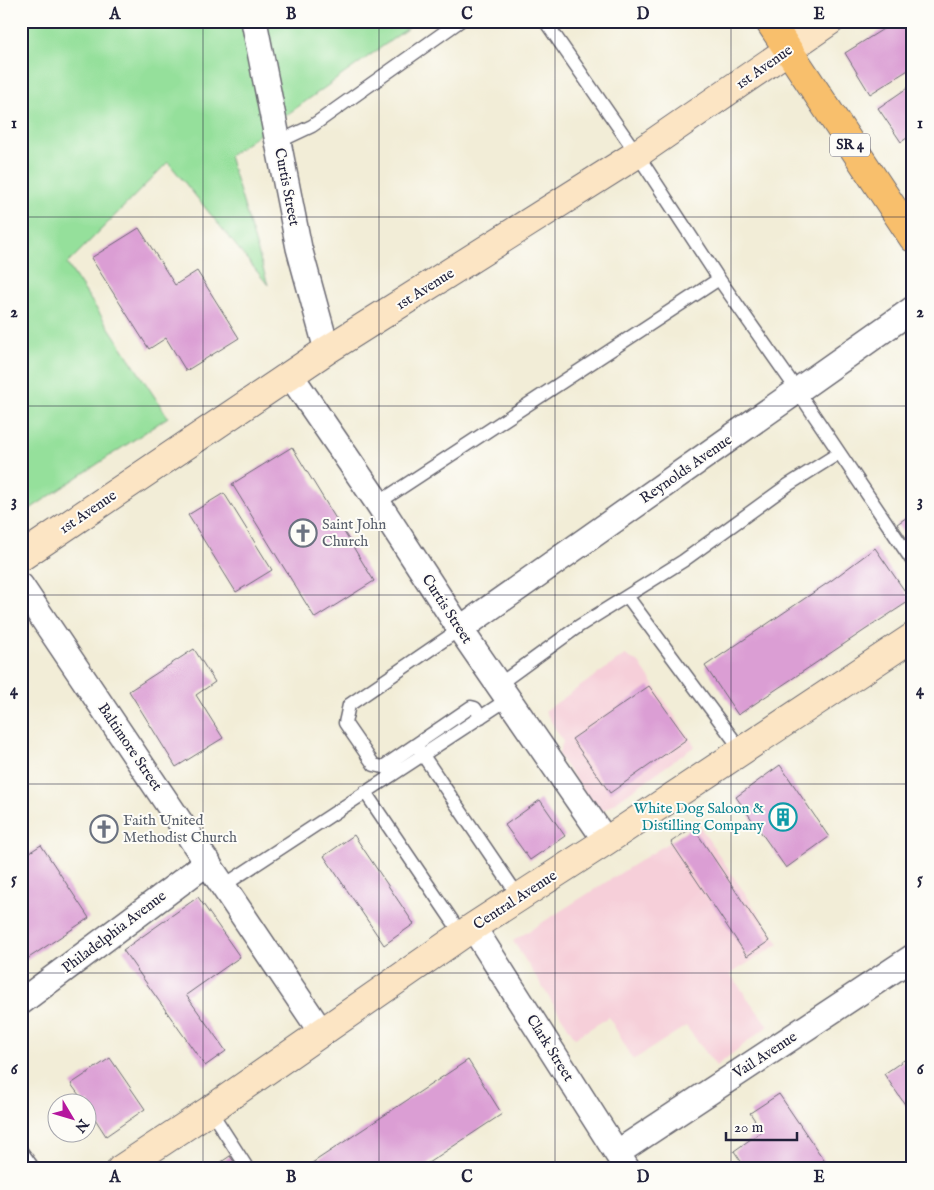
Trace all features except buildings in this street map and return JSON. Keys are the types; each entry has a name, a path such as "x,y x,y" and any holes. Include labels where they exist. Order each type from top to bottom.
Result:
{"main road":[{"name":"SR 4","path":"769,21 913,238"}],"street":[{"name":"Curtis Street","path":"254,21 300,248 327,350"},
{"name":"1st Avenue","path":"21,557 327,350 637,154 830,21"},
{"name":"Reynolds Avenue","path":"460,630 913,309"},
{"name":"Curtis Street","path":"291,376 378,503 460,630 606,842"},
{"name":"Baltimore Street","path":"21,586 322,1033"},
{"name":"Central Avenue","path":"121,1169 210,1110 468,931 606,842 913,637"},
{"name":"Philadelphia Avenue","path":"21,1002 208,862"},
{"name":"Clark Street","path":"468,931 622,1161"},
{"name":"Vail Avenue","path":"622,1161 913,957"}],"lane":[{"path":"278,142 312,126 460,21"},
{"path":"545,21 913,562"},
{"path":"378,503 719,279"},
{"path":"460,630 349,705 345,722 374,765 383,767 420,750 480,717 503,692 579,626 683,561 788,485 839,452"},
{"path":"627,596 742,751"},
{"path":"223,886 366,792 420,750"},
{"path":"420,750 519,898"},
{"path":"366,792 468,931"},
{"path":"210,1110 248,1169"},
{"path":"21,1151 34,1169"}],"shaded area":[{"path":"625,655 639,663 695,746 600,813 558,755 563,742 545,711"},
{"path":"698,824 779,944 730,974 768,1026 716,1066 686,1026 633,1060 609,1017 575,1038 513,941"}],"green space":[{"path":"21,21 418,21 229,156 268,285 168,162 67,264 168,417 21,515"}],"place":[{"name":"Saint John Church","path":"303,533"},
{"name":"White Dog Saloon & Distilling Company","path":"783,817"},
{"name":"Faith United Methodist Church","path":"104,829"}]}
